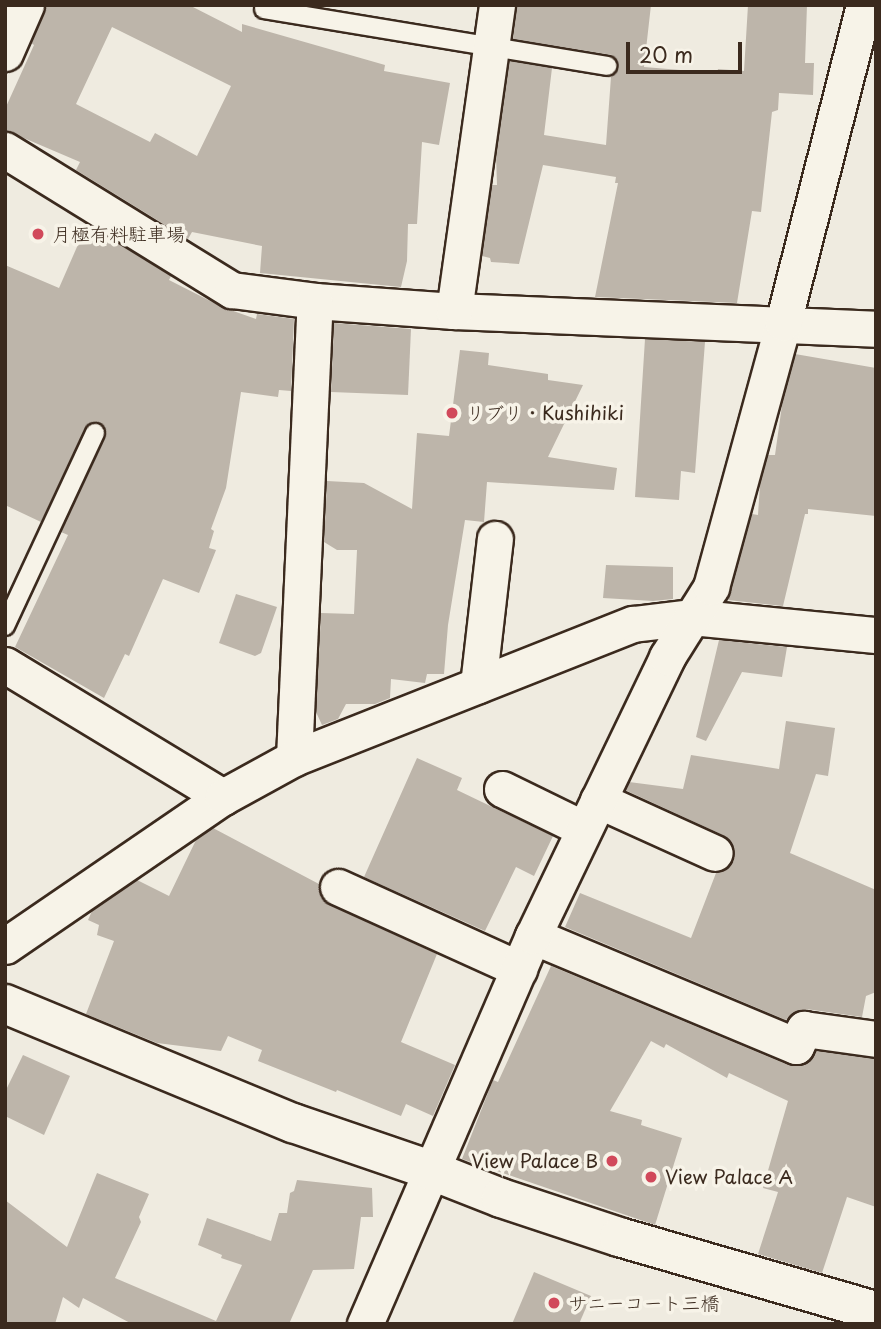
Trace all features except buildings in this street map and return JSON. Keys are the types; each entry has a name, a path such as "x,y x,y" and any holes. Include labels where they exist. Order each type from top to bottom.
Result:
{"street":[{"path":"5,53 26,5"},
{"path":"454,311 497,5"},
{"path":"365,1324 533,936 667,657 710,587 783,323 863,5"},
{"path":"5,150 232,290 315,301 454,311 876,329"},
{"path":"294,758 315,301"},
{"path":"478,685 495,539"},
{"path":"5,946 223,797 294,758 633,624 691,617 876,635"},
{"path":"5,665 223,797"},
{"path":"502,789 715,853"},
{"path":"338,887 519,970"},
{"path":"533,936 796,1046 804,1029 876,1039"},
{"path":"5,1004 293,1124 430,1170 500,1198 619,1237 876,1311"}],"lane":[{"path":"264,9 607,66"},
{"path":"5,626 95,433"}],"place":[{"name":"月極有料駐車場","path":"38,234"},
{"name":"リブリ・Kushihiki","path":"452,413"},
{"name":"View Palace B","path":"612,1161"},
{"name":"View Palace A","path":"651,1177"},
{"name":"サニーコート三橋","path":"554,1303"}]}
